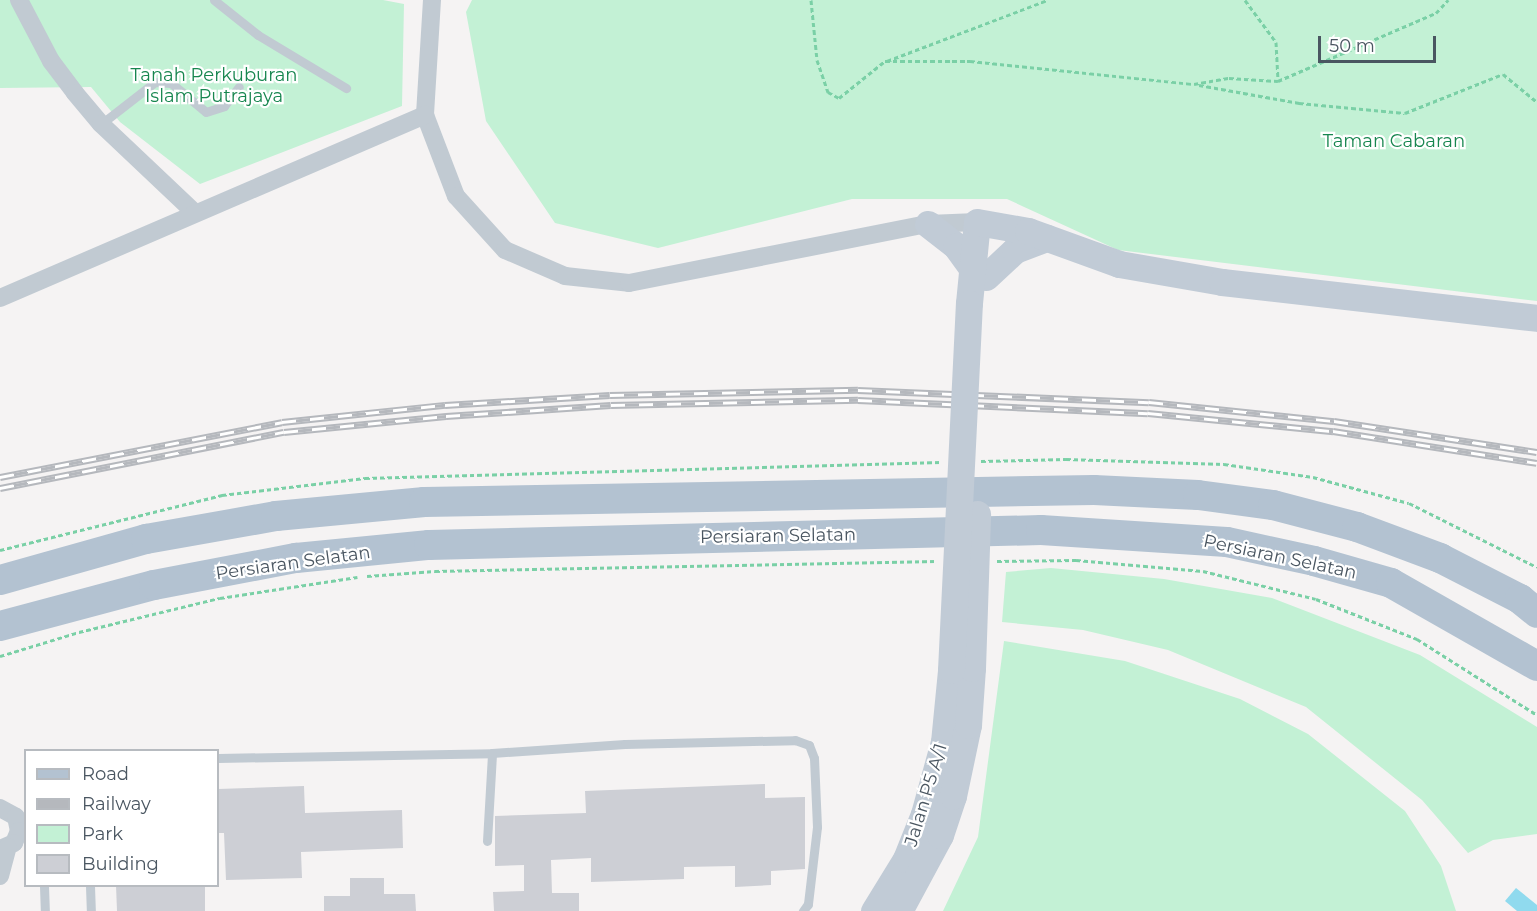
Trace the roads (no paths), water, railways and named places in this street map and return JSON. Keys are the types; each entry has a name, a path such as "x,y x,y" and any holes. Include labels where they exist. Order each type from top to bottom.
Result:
{"main road":[{"path":"0,580 146,539 276,516 424,502 1094,490 1198,495 1274,505 1357,527 1429,554 1531,606"},
{"name":"Persiaran Selatan","path":"0,626 154,585 274,562 429,545 1053,531 1227,542 1314,561 1391,583 1537,666"}],"street":[{"path":"19,0 51,61 101,124 194,212"},
{"path":"432,0 425,115 456,196 505,250 565,276 629,283 928,224 983,223 1047,238 1119,264 1222,282 1537,318"},
{"path":"0,298 194,212 425,115"},
{"path":"961,669 977,305 983,223"},
{"path":"928,224 956,246 980,273"},
{"path":"980,273 1015,250 1047,238"},
{"name":"Jalan P5 A/1","path":"874,911 906,859 924,814 961,669"},
{"name":"Jalan P5 A/1","path":"898,911 940,835 954,796 968,725 961,669"},
{"path":"0,808 12,812 19,824 18,837 4,848 0,876"}],"lane":[{"path":"213,0 258,35 346,88"},
{"path":"101,124 155,82 171,83 206,112 224,106 239,87"},
{"path":"219,758 492,753 625,744 795,740 809,745 814,758 817,827 808,904 803,911"},
{"path":"488,841 492,753"},
{"path":"44,887 45,911"},
{"path":"90,887 91,911"}],"water":[{"path":"1516,888 1537,905 1537,911 1517,911 1505,901"}],"railway":[{"path":"0,477 282,422 445,405 610,395 858,390 1149,402 1334,421 1537,452"},
{"path":"0,488 284,432 446,416 611,405 858,400 1148,413 1333,431 1537,463"}],"park label":[{"name":"Tanah Perkuburan Islam Putrajaya","path":"214,86"},
{"name":"Taman Cabaran","path":"1394,141"}]}
